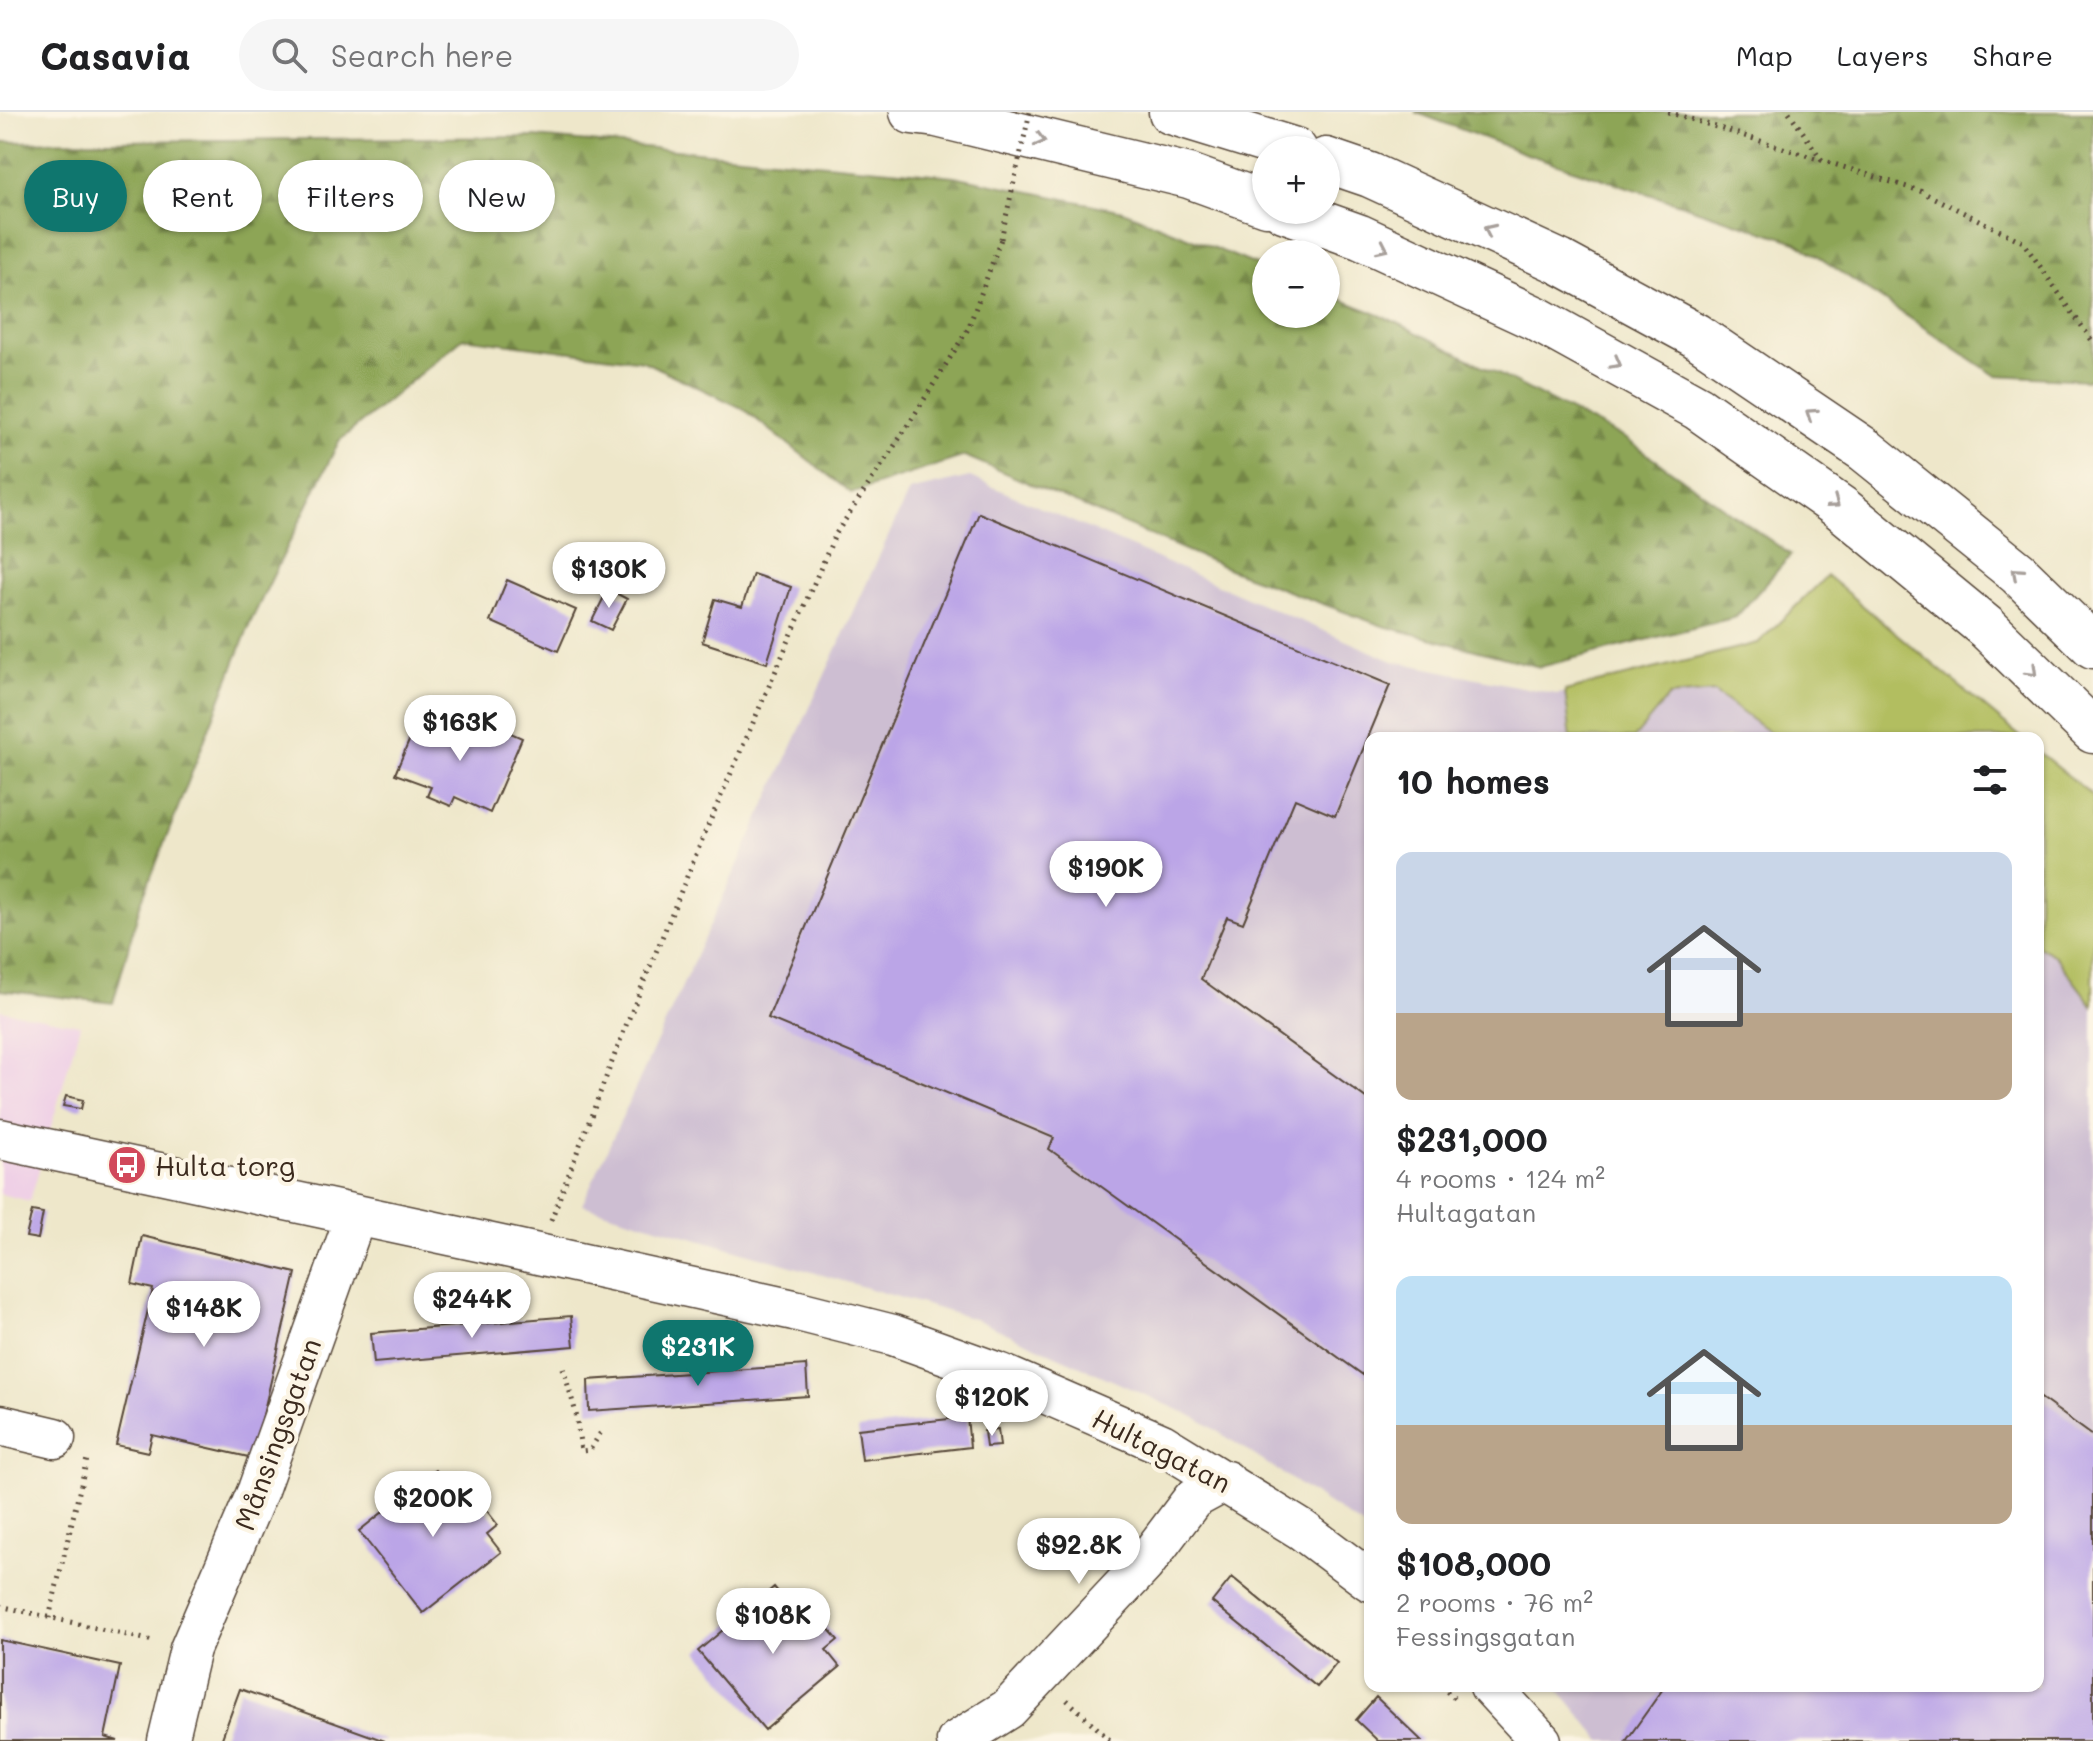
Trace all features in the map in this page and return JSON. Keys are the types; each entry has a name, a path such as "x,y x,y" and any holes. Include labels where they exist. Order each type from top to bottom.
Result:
{"highway":[{"path":"912,112 937,115 1189,176 1252,199"},
{"path":"1171,112 1252,137"},
{"path":"1340,165 1370,175 1560,262 1695,335 1865,450 2018,573 2093,646"},
{"path":"1323,224 1360,237 1535,318 1698,408 1841,508 1987,628 2093,731"}],"street":[{"name":"Hultagatan","path":"0,1139 780,1307 893,1335 1001,1374 1162,1444 1302,1530 1364,1576"},
{"name":"Månsingsgatan","path":"168,1741 190,1649 258,1490 356,1215"},
{"path":"0,1425 55,1438"},
{"path":"957,1741 1008,1709 1144,1564 1193,1499 1226,1481"},
{"path":"1496,1692 1541,1741"}],"path":[{"path":"549,1224 704,835 835,535 968,329 1001,239 1030,112"},
{"path":"1668,112 1920,191 2023,242 2093,342"},
{"path":"1789,112 1822,160"},
{"path":"563,1368 576,1413 581,1451 590,1450 601,1432"},
{"path":"49,1618 90,1448 55,1438"},
{"path":"0,1606 190,1649"},
{"path":"1039,1676 1111,1741"}],"shaded area":[{"path":"970,477 1393,661 1556,694 1747,669 1837,732 1364,732 1364,1527 1199,1419 977,1320 582,1205 909,491"},
{"path":"2044,894 2093,952 2093,1741 1602,1741 1561,1692 2044,1692"},
{"path":"0,1010 80,1025 30,1201 0,1194"}],"green space":[{"path":"1415,112 2093,112 2093,375 2087,380 1995,375 1796,242 1524,153"},
{"path":"535,137 954,176 1123,211 1252,263 1252,328 1340,328 1340,299 1396,322 1626,439 1791,555 1736,617 1540,667 1383,626 1239,573 965,456 851,493 742,408 643,361 463,338 339,441 251,621 140,905 113,1003 0,990 0,142"},
{"path":"1827,576 2015,732 1769,732 1714,692 1669,696 1639,732 1570,732 1565,691 1758,643"},
{"path":"2044,756 2093,796 2093,1006 2055,956 2044,950"}],"building":[{"path":"979,513 1390,685 1370,732 1364,732 1364,747 1335,816 1295,799 1243,923 1227,917 1201,979 1364,1097 1364,1376 1049,1149 1054,1138 768,1018"},
{"path":"753,574 791,587 767,663 702,642 715,599 742,607"},
{"path":"507,580 576,610 558,651 490,621"},
{"path":"608,589 627,599 611,630 592,621"},
{"path":"448,721 481,734 486,722 522,738 490,813 455,797 451,806 427,796 431,787 395,774 417,722 444,734"},
{"path":"66,1096 83,1100 81,1109 63,1106"},
{"path":"32,1211 43,1213 38,1239 26,1237"},
{"path":"142,1236 296,1273 253,1458 152,1435 148,1452 116,1445 153,1289 132,1284"},
{"path":"571,1316 574,1346 374,1363 371,1333"},
{"path":"806,1365 808,1396 589,1411 588,1380"},
{"path":"2044,1400 2093,1436 2093,1741 1626,1741 1661,1692 2044,1692"},
{"path":"967,1417 970,1447 862,1460 858,1429"},
{"path":"998,1429 1000,1446 986,1447 984,1431"},
{"path":"436,1470 449,1487 461,1478 498,1525 487,1534 501,1552 423,1613 359,1531"},
{"path":"1232,1577 1337,1663 1317,1687 1212,1602"},
{"path":"774,1587 788,1604 799,1594 838,1640 826,1650 840,1667 765,1730 698,1651"},
{"path":"0,1640 120,1666 105,1737 118,1741 0,1741"},
{"path":"240,1689 385,1741 221,1741"},
{"path":"1376,1697 1422,1741 1378,1741 1356,1720"}],"place":[{"name":"Hulta torg","path":"127,1165"}]}
